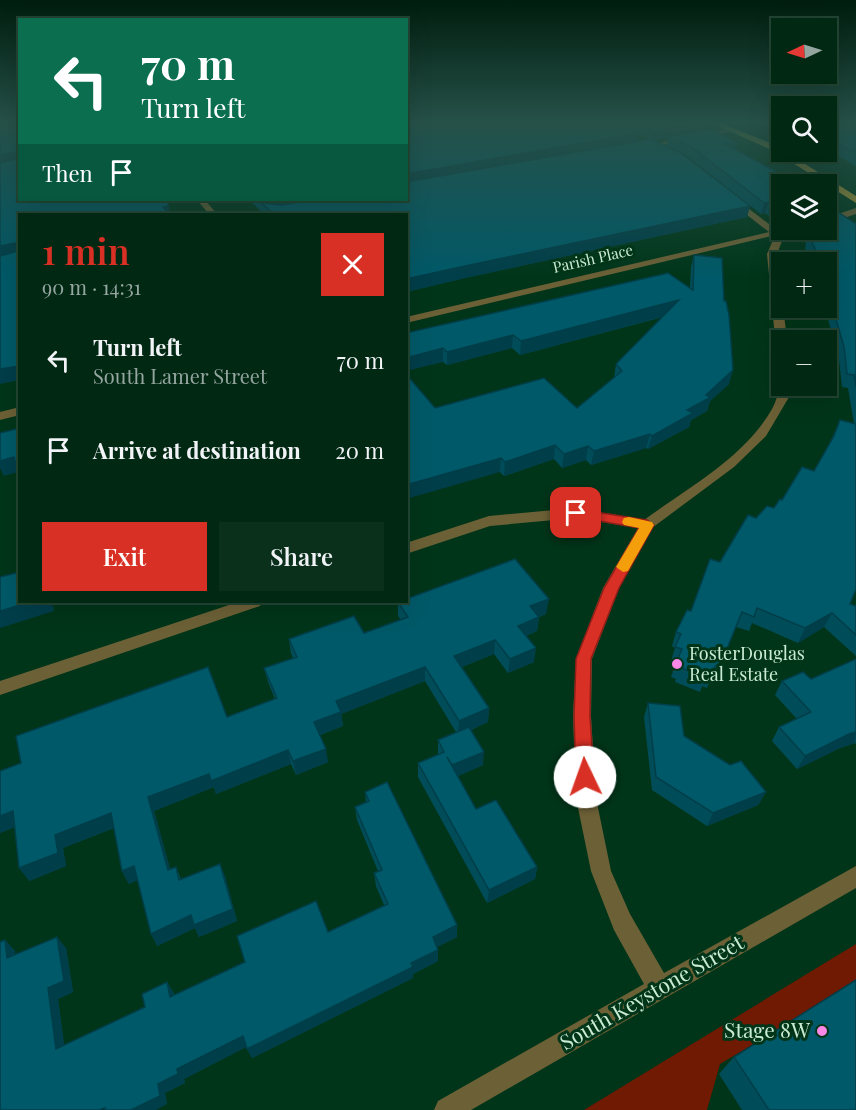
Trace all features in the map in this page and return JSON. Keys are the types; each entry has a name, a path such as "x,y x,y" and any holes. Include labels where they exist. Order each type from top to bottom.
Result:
{"main road":[{"path":"815,174 856,200"}],"street":[{"path":"729,196 771,229"},
{"path":"202,201 212,213"},
{"path":"837,217 856,211"},
{"name":"Parish Place","path":"408,320 771,233"},
{"path":"778,240 772,254 780,330"},
{"path":"659,988 622,922 601,871 586,798 582,716 584,659 611,588 647,525 729,464 762,433 784,396"},
{"path":"0,416 18,412"},
{"path":"408,548 489,521 576,513 647,525"},
{"path":"0,688 251,603"},
{"name":"South Keystone Street","path":"447,1110 856,876"}],"shaded area":[{"path":"856,944 856,983 720,1064 707,1110 584,1110"}],"building":[{"path":"0,174 18,174 18,201 168,202 168,206 163,207 168,213 18,213 18,245 15,243 0,246"},
{"path":"453,174 708,174 750,206 408,279 408,213 273,213 259,201 282,205 305,201 408,201 408,182"},
{"path":"726,174 780,174 771,174 771,203 764,203"},
{"path":"837,212 856,224 856,388 854,375 847,374 844,347 836,318 837,252 816,252 811,240 837,240"},
{"path":"18,251 18,366 0,369 0,256"},
{"path":"694,255 722,258 724,301 726,301 729,315 733,370 706,395 711,397 687,410 693,413 652,436 650,434 594,451 588,446 564,454 555,445 505,462 501,458 408,484 408,376 435,408 544,378 577,408 622,371 616,364 679,300 521,341 513,335 447,352 443,348 408,357 408,333 668,273 693,290"},
{"path":"840,420 856,424 856,589 850,604 856,606 856,635 832,613 805,628 757,608 754,617 742,612 719,668 715,666 712,674 708,672 705,678 679,667 681,665 676,663 682,649 675,647 681,634 676,632 687,610 691,611 710,559 720,562 748,515 756,518 767,506 774,508 780,499 782,500 802,467 814,471 834,436"},
{"path":"18,428 18,469 14,457 0,461 0,433"},
{"path":"515,559 549,599 530,606 539,617 518,626 536,648 510,659 495,640 454,656 489,708 459,721 425,667 336,701 341,712 314,722 326,749 293,761 288,750 211,781 209,774 148,797 168,870 176,867 179,880 220,864 233,909 194,925 191,915 151,934 134,866 122,871 111,813 55,835 58,853 19,868 13,811 0,816 0,771 21,763 16,736 208,667 227,717 277,698 264,668 297,657 289,639 354,616 364,633 408,617 399,603 408,603 408,598"},
{"path":"18,572 18,603 28,603 0,611 0,577"},
{"path":"856,659 856,732 805,756 779,727 811,712 782,681 803,672 811,679"},
{"path":"648,703 680,706 684,736 730,765 741,761 766,792 713,813 656,777"},
{"path":"469,727 484,752 452,765 447,757 476,809 496,800 537,867 489,890 418,763 444,752 438,740"},
{"path":"387,782 457,925 433,937 438,950 411,963 413,967 247,1049 243,1036 177,1069 178,1074 158,1084 160,1096 131,1110 105,1110 105,1108 99,1110 0,1110 0,942 5,940 7,958 57,937 64,981 48,988 56,1049 145,1007 142,994 167,982 170,997 245,962 237,936 316,901 328,932 388,904 374,873 382,870 355,807 369,801 365,792"},
{"name":"Stage 8W","path":"856,980 856,1110 769,1110 734,1057"}],"slow traffic":[{"path":"623,567 647,525 629,522"}],"place":[{"name":"FosterDouglas Real Estate","path":"677,664"},
{"name":"Stage 8W","path":"822,1031"}],"route":[{"path":"576,513 647,525 611,588 584,659 582,716 585,777"}]}
